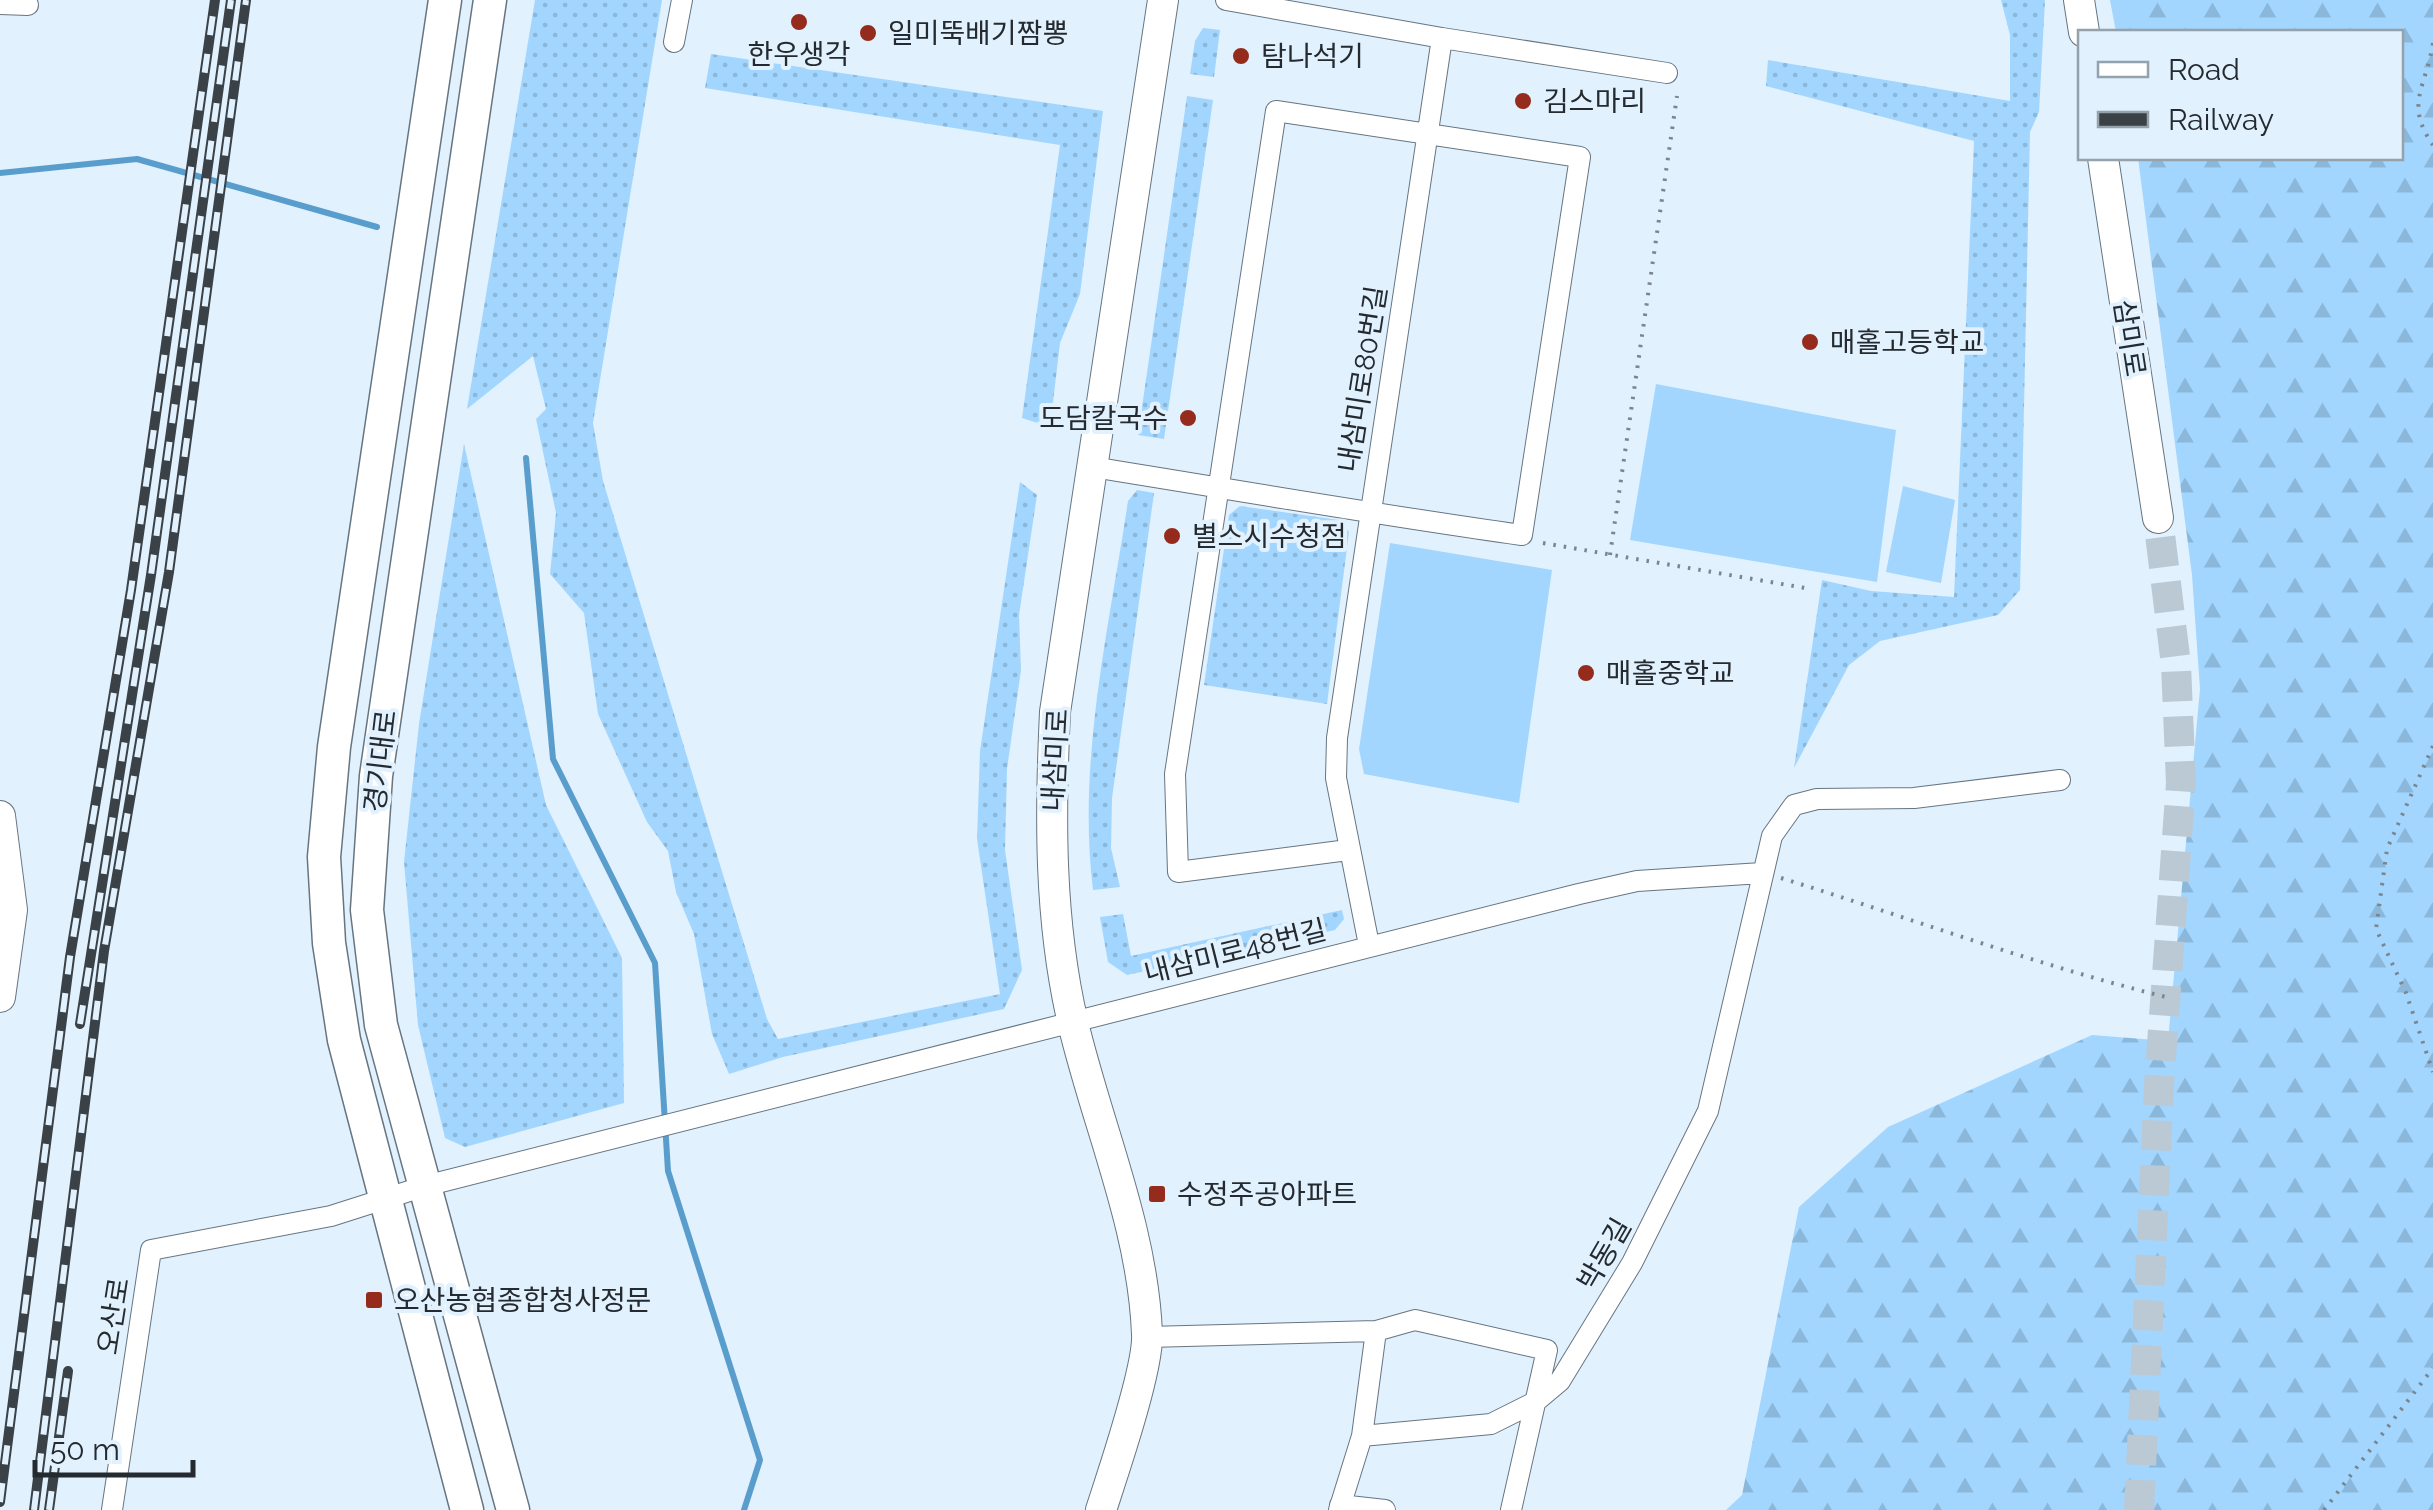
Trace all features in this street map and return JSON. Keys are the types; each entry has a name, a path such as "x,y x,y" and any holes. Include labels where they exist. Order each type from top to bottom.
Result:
{"main road":[{"name":"경기대로","path":"445,0 334,747 324,857 329,943 344,1040 467,1510"},
{"name":"경기대로","path":"490,0 376,776 366,910 381,1025 513,1510"}],"street":[{"path":"674,42 682,0"},
{"name":"내삼미로","path":"1101,1510 1148,1337 1136,1253 1072,1020 1054,899 1051,801 1055,712 1163,0"},
{"path":"1226,0 1668,73"},
{"path":"2080,0 2084,30"},
{"path":"0,4 28,5"},
{"name":"내삼미로80번길","path":"1369,945 1336,778 1337,738 1442,38"},
{"path":"1092,467 1219,487 1368,513 1522,535 1580,157 1276,111 1219,487 1175,774 1178,872 1348,850"},
{"name":"삼미로","path":"2103,160 2158,518"},
{"name":"박동길","path":"1362,1436 1491,1424 1536,1402 1560,1381 1632,1263 1708,1111 1731,1027 1772,836 1794,805 1817,799 1914,798 2060,780"},
{"path":"0,816 6,909 0,997"},
{"name":"내삼미로48번길","path":"385,1198 1369,945 1638,882 1762,872"},
{"name":"오산로","path":"112,1510 151,1250 330,1216 385,1198"},
{"path":"1148,1337 1376,1332 1415,1320 1548,1350 1511,1510"},
{"path":"1376,1332 1362,1436 1340,1508 1385,1510"}],"path":[{"path":"2433,43 2431,68 2416,104 2418,123 2433,145"},
{"path":"1610,555 1677,96"},
{"path":"1542,543 1811,589"},
{"path":"2433,746 2387,849 2376,929 2406,992 2433,1072"},
{"path":"1762,872 1956,932 2032,962 2166,998"},
{"path":"2324,1510 2433,1368"}],"green space":[{"path":"535,0 662,0 593,423 603,481 767,1019 778,1039 1000,994 977,839 980,751 1020,482 1037,495 1019,615 1021,670 1007,769 1005,850 1022,970 1004,1009 783,1057 729,1074 712,1034 694,934 676,892 668,851 647,822 598,714 584,613 550,574 556,513 536,419 546,409 533,356 467,409"},
{"path":"2001,0 2045,0 2039,112 2030,132 2020,590 1998,615 1880,641 1849,665 1794,768 1822,580 1871,591 1954,597 1974,141 1766,86 1768,60 2010,101 2010,35"},
{"path":"2110,0 2433,0 2433,1510 1726,1510 1742,1495 1799,1207 1888,1127 2092,1035 2168,1041 2200,689 2192,575 2138,160 2403,160 2403,30 2116,30"},
{"path":"1203,28 1220,30 1214,77 1190,74 1195,41"},
{"path":"711,54 1103,111 1080,294 1060,343 1050,427 1022,418 1060,145 705,88"},
{"path":"1187,96 1213,100 1164,439 1138,435"},
{"path":"1656,384 1896,430 1877,582 1630,540"},
{"path":"464,444 546,805 622,958 624,1103 465,1147 445,1138 418,1025 404,862 419,724"},
{"path":"1903,486 1955,500 1941,583 1886,572"},
{"path":"1137,490 1154,493 1112,798 1111,848 1120,887 1093,890 1089,792 1097,695 1128,501"},
{"path":"1240,506 1339,520 1349,532 1327,704 1204,685 1229,515"},
{"path":"1390,543 1552,570 1519,803 1364,774 1359,749"},
{"path":"1342,910 1344,919 1335,930 1127,975 1108,962 1100,917 1123,914 1131,956"}],"waterway":[{"path":"0,173 137,159 377,227"},
{"path":"526,458 553,759 655,963 668,1171 760,1460 744,1510"}],"tunnel":[{"path":"2139,1510 2159,1085 2181,783 2176,665 2158,518"}],"railway":[{"path":"0,1502 70,957 131,590 215,0"},
{"path":"80,1024 151,575 231,0"},
{"path":"34,1510 104,951 169,572 246,0"},
{"path":"49,1510 68,1371"}],"place":[{"name":"한우생각","path":"799,22"},
{"name":"일미뚝배기짬뽕","path":"868,33"},
{"name":"탐나석기","path":"1241,56"},
{"name":"김스마리","path":"1523,101"},
{"name":"매홀고등학교","path":"1810,342"},
{"name":"도담칼국수","path":"1188,418"},
{"name":"별스시수청점","path":"1172,536"},
{"name":"매홀중학교","path":"1586,673"},
{"name":"수정주공아파트","path":"1157,1194"},
{"name":"오산농협종합청사정문","path":"374,1300"}]}
